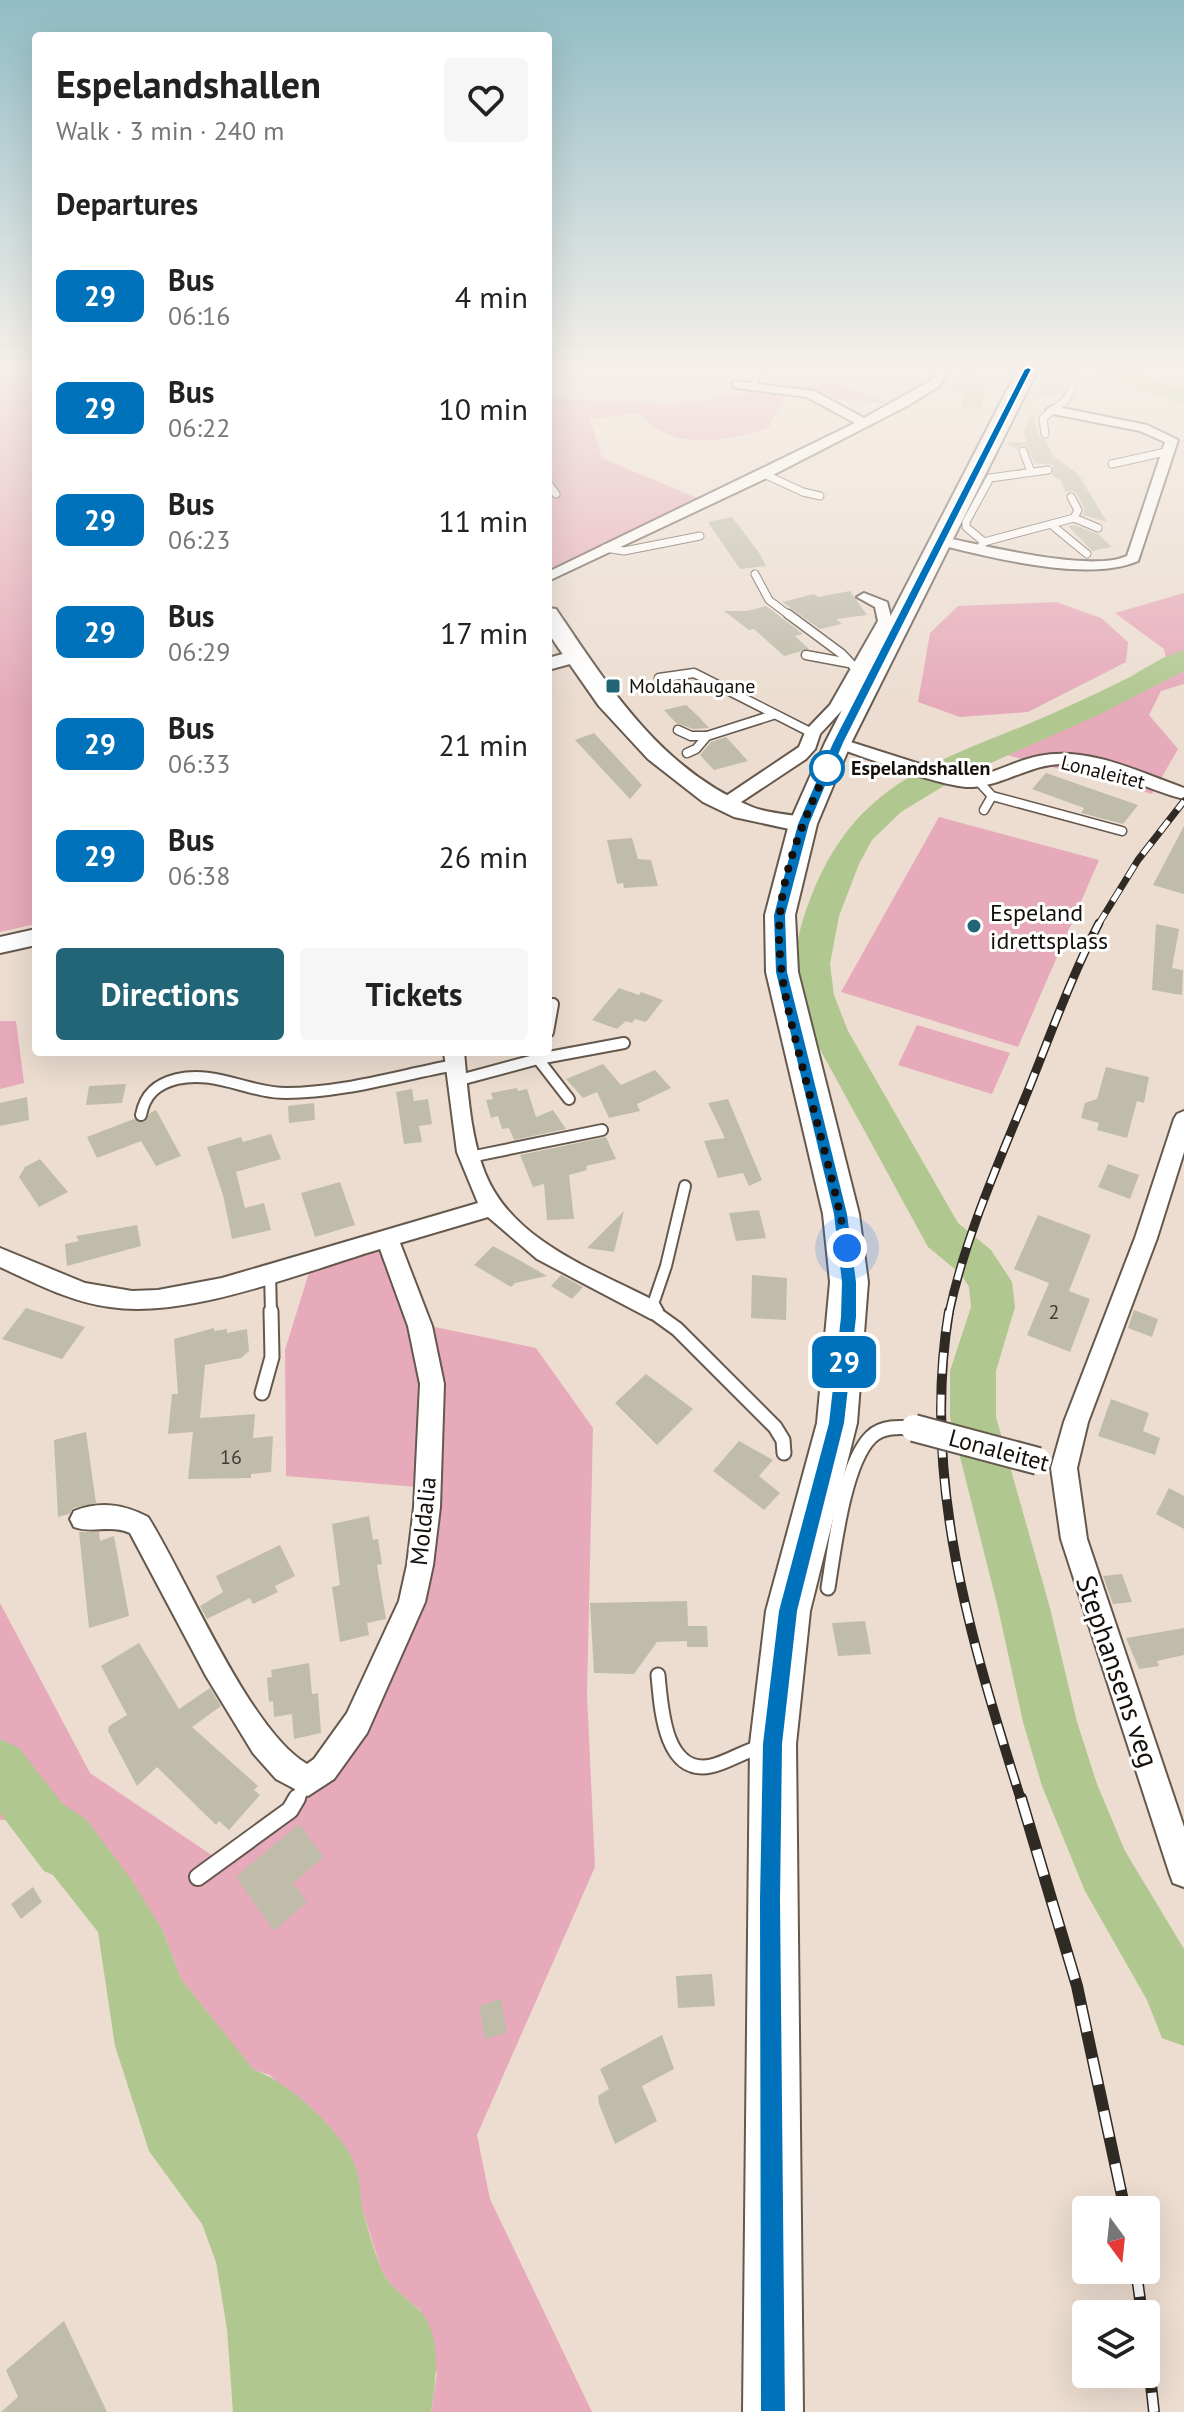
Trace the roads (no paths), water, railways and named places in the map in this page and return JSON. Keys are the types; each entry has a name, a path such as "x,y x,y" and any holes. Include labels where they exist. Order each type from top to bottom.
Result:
{"main road":[{"path":"773,2412 770,1900 773,1744 788,1611 837,1423 848,1317 847,1248 841,1214 782,972 779,942 782,898 825,738 941,541 971,482"},
{"path":"552,621 574,657 623,718 664,760 695,785 726,804 747,813 803,824"}],"street":[{"path":"552,575 748,482"},
{"path":"941,541 982,545 1097,567 1129,562 1159,482"},
{"path":"726,804 825,738 852,666 886,615 882,605 864,597"},
{"path":"552,663 574,657"},
{"name":"Lonaleitet","path":"825,738 986,790 1035,762 1070,760 1184,794"},
{"path":"0,945 32,938"},
{"path":"455,1066 470,1157 492,1207 524,1239 651,1310"},
{"name":"Lonaleitet","path":"914,1428 1051,1464 1076,1422 1146,1238 1184,1119"},
{"path":"0,1257 69,1289 119,1301 184,1298 492,1207"},
{"name":"Moldalia","path":"308,1781 332,1760 357,1723 412,1602 420,1565 427,1507 432,1384 420,1326 387,1238"},
{"name":"Stephansens veg","path":"1051,1464 1184,1872"},
{"path":"83,1519 104,1515 124,1516 139,1525 149,1538 214,1665 243,1712 294,1778 308,1781"}],"lane":[{"path":"780,482 820,496"},
{"path":"988,482 966,522 966,527 982,545 1074,518 1078,510 1071,497"},
{"path":"552,488 556,494"},
{"path":"1074,518 1098,528"},
{"path":"1053,526 1087,554"},
{"path":"605,548 624,551 700,536"},
{"path":"755,574 769,600 842,654 852,666"},
{"path":"806,655 852,666"},
{"path":"659,678 694,673 773,715 825,738"},
{"path":"678,730 691,736 707,736 773,715"},
{"path":"687,753 696,749 707,736"},
{"path":"984,810 986,790 1122,831"},
{"path":"552,1010 553,1004"},
{"path":"552,1053 624,1043"},
{"path":"141,1115 145,1096 151,1089 185,1077 212,1078 273,1093 288,1093 531,1056"},
{"path":"540,1056 569,1099"},
{"path":"470,1157 602,1130"},
{"path":"685,1186 666,1266 651,1310 677,1329 775,1427 783,1440 784,1453"},
{"path":"262,1393 272,1357 270,1273"},
{"name":"Lonaleitet","path":"828,1588 839,1525 860,1452 869,1439 880,1431 914,1428"},
{"path":"658,1675 666,1727 674,1751 693,1768 711,1766 743,1750 773,1744"},
{"name":"Moldalia","path":"198,1877 290,1810 308,1781"}],"waterway":[{"path":"1184,659 1087,709 929,780 889,805 860,833 842,864 821,916 812,964 816,995 829,1031 943,1235 976,1262 990,1282 993,1307 973,1371 973,1417 1024,1608 1050,1722 1070,1786 1105,1871 1168,1979 1184,2016"},
{"path":"0,1767 64,1851"}],"railway":[{"path":"1098,925 1138,860 1184,801"},
{"path":"949,1313 982,1204 1069,987 1099,923"},
{"path":"949,1311 942,1374 941,1436 946,1498 969,1620 1021,1800"},
{"path":"1021,1798 1077,1986 1122,2196"},
{"path":"1138,2284 1140,2300"},
{"path":"1151,2388 1154,2412"}],"place":[{"name":"Moldahaugane","path":"613,686"},
{"name":"Espelandshallen","path":"827,768"},
{"name":"Espeland idrettsplass","path":"974,926"}]}
